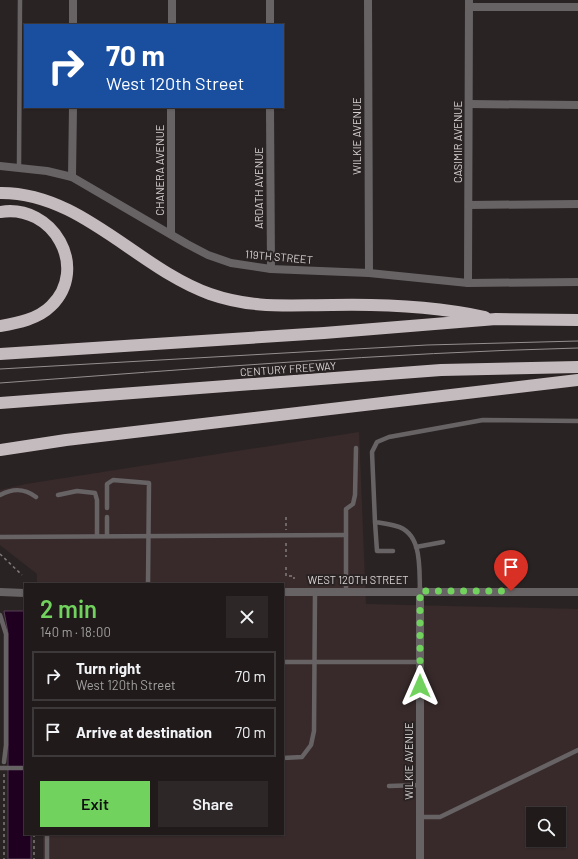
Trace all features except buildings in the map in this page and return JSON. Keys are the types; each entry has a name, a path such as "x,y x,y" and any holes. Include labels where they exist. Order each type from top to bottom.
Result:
{"highway":[{"path":"0,193 31,196 63,208 92,223 165,272 189,285 230,300 279,307 333,305 450,310 496,319"},
{"path":"0,212 23,212 37,217 49,226 57,235 64,249 67,263 66,281 59,295 51,306 32,319 0,326"},
{"path":"0,354 324,333 496,319 578,320"},
{"name":"CENTURY FREEWAY","path":"0,403 441,370 578,367"},
{"path":"0,450 66,440 578,380"},
{"path":"0,410 64,398"}],"street":[{"path":"73,0 73,24"},
{"path":"172,0 172,24"},
{"path":"270,0 270,24"},
{"name":"WILKIE AVENUE","path":"368,0 369,273"},
{"path":"469,3 578,6"},
{"name":"CASIMIR AVENUE","path":"468,283 469,3"},
{"path":"469,104 578,105"},
{"path":"72,177 73,108"},
{"name":"CHANERA AVENUE","path":"171,108 171,234"},
{"name":"ARDATH AVENUE","path":"270,108 271,269"},
{"name":"119TH STREET","path":"0,166 19,166 72,177 208,255 231,263 271,269 369,273 468,283 578,282"},
{"path":"469,205 578,204"},
{"name":"WILKIE AVENUE","path":"420,591 420,859"},
{"path":"0,592 24,593"},
{"name":"WEST 120TH STREET","path":"284,592 578,592"}],"lane":[{"path":"19,166 20,0"},
{"path":"393,551 377,551 372,452 377,442 389,437 483,420 578,421"},
{"path":"346,591 346,509 353,504 355,495 356,448"},
{"path":"107,508 107,484 113,480 148,483 148,583"},
{"path":"0,495 15,490 22,490 36,497"},
{"path":"58,494 77,491 95,493 97,500 97,536"},
{"path":"107,517 107,536"},
{"path":"375,522 397,526 408,532 416,547 420,591"},
{"path":"0,537 346,535"},
{"path":"416,547 443,542"},
{"path":"284,758 302,758 311,745 314,726 315,591"},
{"path":"0,615 6,634 6,745 4,766 24,768"},
{"path":"284,662 420,662"},
{"path":"420,817 440,817 578,750"},
{"path":"389,786 420,785"},
{"path":"47,835 47,859"}],"path":[{"path":"286,517 286,531"},
{"path":"286,542 286,557"},
{"path":"0,554 22,575"},
{"path":"286,567 286,576 294,576 294,579"},
{"path":"4,766 4,859"},
{"path":"34,835 34,859"}],"shaded area":[{"path":"359,432 366,604 578,609 578,859 43,859 43,835 284,835 284,583 37,583 37,574 0,545 0,490 26,484"},
{"path":"4,611 24,611 24,835 31,835 31,859 8,859 8,633"}],"tram line":[{"path":"0,369 427,345 578,341"},
{"path":"0,383 361,358 506,350 578,348"}],"route":[{"path":"420,686 420,591 511,591"}]}
